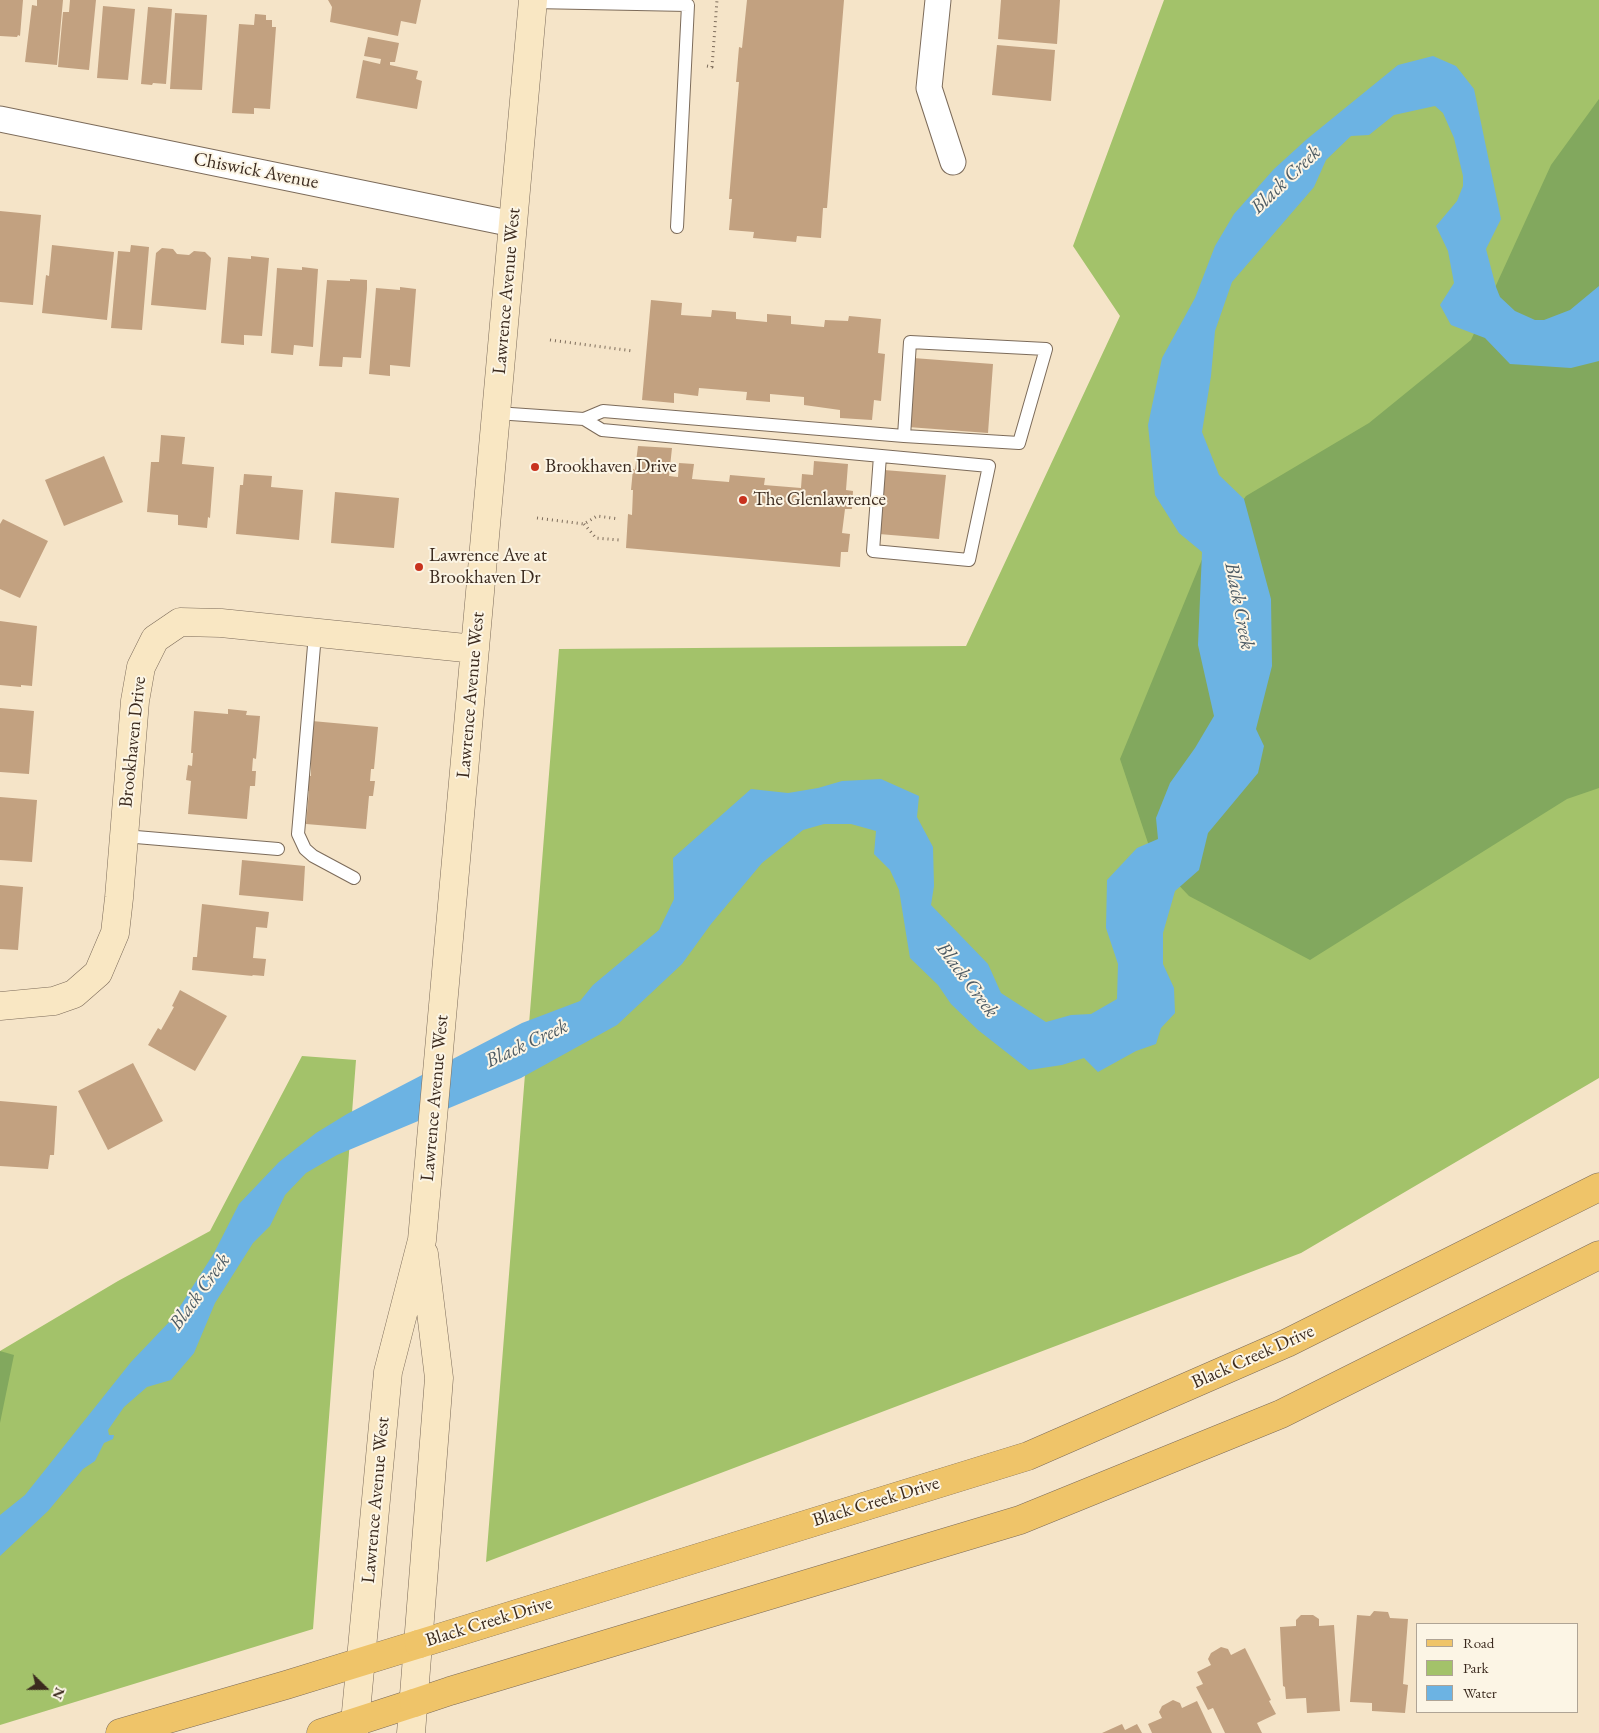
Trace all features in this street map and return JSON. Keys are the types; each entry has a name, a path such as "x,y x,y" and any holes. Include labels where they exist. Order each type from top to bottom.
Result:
{"main road":[{"name":"Lawrence Avenue West","path":"355,1728 388,1372 422,1240 533,1"},
{"name":"Brookhaven Drive","path":"0,1006 54,1002 74,994 98,973 115,933 135,701 141,667 155,639 180,622 221,623 475,649"},
{"name":"Black Creek Drive","path":"120,1733 286,1685 1028,1456 1287,1343 1599,1187"},
{"name":"Lawrence Avenue West","path":"411,1733 439,1378 422,1240"},
{"path":"321,1733 355,1728 414,1703 1020,1520 1281,1414 1599,1254"}],"street":[{"path":"938,0 929,88 953,162"},
{"name":"Chiswick Avenue","path":"0,119 513,224"}],"lane":[{"path":"533,1 688,5 677,227"},
{"path":"496,413 584,419 603,411 904,436 1019,443 1046,349 910,342 904,436"},
{"path":"584,419 602,430 988,466 969,560 872,551 880,456"},
{"path":"315,634 298,834 305,849 313,856 354,878"},
{"path":"124,836 278,850"}],"path":[{"path":"550,340 633,351"},
{"path":"536,518 584,524 597,516 619,519"},
{"path":"584,524 596,538 619,540"}],"green space":[{"path":"1164,0 1599,0 1599,1078 1301,1253 486,1562 559,649 966,646 1120,316 1073,246"},
{"path":"1599,99 1599,788 1567,799 1310,960 1189,896 1153,858 1120,759 1203,557 1246,496 1369,423 1471,340 1551,165"},
{"path":"302,1056 356,1060 313,1629 0,1725 0,1351 118,1281 210,1231"},
{"path":"0,1351 14,1355 0,1423"}],"water":[{"name":"Black Creek","path":"1433,56 1456,66 1474,89 1501,219 1486,249 1500,297 1515,311 1535,320 1544,320 1570,310 1599,286 1599,361 1571,368 1510,364 1485,338 1451,325 1440,305 1454,283 1448,251 1436,226 1457,201 1463,186 1463,176 1454,138 1443,113 1435,106 1394,115 1369,135 1351,136 1326,160 1314,187 1232,282 1215,331 1211,376 1202,432 1219,475 1244,499 1271,599 1272,666 1256,729 1264,746 1258,773 1208,833 1199,870 1175,891 1163,933 1163,964 1174,988 1175,1013 1161,1028 1156,1044 1136,1051 1098,1072 1084,1058 1062,1065 1029,1070 978,1030 951,1004 938,985 910,958 899,890 890,870 874,854 876,831 851,824 824,824 803,830 762,863 711,924 682,964 617,1025 521,1078 337,1155 306,1173 285,1195 270,1226 253,1243 215,1303 194,1353 171,1380 147,1387 124,1407 108,1430 109,1435 114,1435 113,1439 104,1443 95,1461 83,1469 48,1511 0,1556 0,1515 25,1495 131,1362 172,1319 214,1253 239,1204 279,1162 316,1133 347,1114 522,1023 580,1001 593,985 659,930 674,899 673,858 751,789 788,793 818,788 842,781 881,779 919,796 917,817 933,847 934,886 931,905 988,964 1001,993 1046,1022 1071,1015 1091,1014 1117,999 1118,964 1106,928 1107,880 1137,848 1158,839 1156,818 1170,783 1195,748 1214,716 1198,645 1202,552 1179,533 1155,495 1148,425 1162,358 1195,298 1215,246 1234,214 1274,169 1307,139 1398,65"}],"building":[{"path":"0,0 23,0 20,36 0,36"},
{"path":"37,0 63,0 57,65 25,62 32,5 37,6"},
{"path":"70,0 96,0 89,70 58,67 63,12 69,12"},
{"path":"328,0 421,0 416,24 401,21 398,36 330,22 332,7"},
{"path":"747,0 844,0 827,208 823,208 821,238 797,236 796,242 753,238 754,232 729,230 732,199 729,199 739,82 736,82 739,47 742,48"},
{"path":"1001,0 1060,0 1057,44 998,39"},
{"path":"103,6 135,9 128,80 97,78"},
{"path":"148,7 172,9 166,84 141,84"},
{"path":"175,13 207,15 202,90 170,89"},
{"path":"255,14 266,15 266,20 272,20 272,27 276,27 270,109 254,108 254,114 232,113 239,24 254,25"},
{"path":"368,37 399,43 395,62 390,62 390,65 418,71 416,79 422,81 417,109 356,98 363,60 380,64 381,59 364,56"},
{"path":"997,45 1055,50 1051,101 992,95"},
{"path":"0,211 41,215 33,305 0,302"},
{"path":"52,245 114,252 107,320 42,313 46,275 49,276"},
{"path":"131,245 149,247 142,330 111,328 118,251 130,252"},
{"path":"162,248 173,249 177,254 189,255 194,251 205,252 211,258 206,310 151,305 156,253"},
{"path":"251,256 269,258 262,336 244,335 244,345 221,343 228,257 251,259"},
{"path":"302,267 318,269 313,347 294,345 293,355 271,353 277,268 302,270"},
{"path":"350,279 367,280 361,358 343,357 342,367 319,366 327,280 350,281"},
{"path":"400,287 416,289 410,367 390,365 390,376 369,374 376,288 400,290"},
{"path":"651,300 682,303 681,315 711,317 712,310 736,312 736,319 767,322 767,314 791,316 791,324 824,327 825,320 848,321 849,316 881,319 878,353 885,354 881,401 874,400 872,420 840,418 840,410 804,405 804,397 770,394 770,402 746,400 747,392 699,388 698,396 674,393 674,403 642,400"},
{"path":"913,358 993,364 988,433 908,427"},
{"path":"161,435 185,437 182,464 214,467 210,518 208,517 207,528 178,525 178,515 147,512 151,462 159,462"},
{"name":"The Glenlawrence","path":"638,446 672,448 669,476 678,477 679,463 694,464 692,479 729,482 730,475 765,478 764,485 801,488 802,474 813,475 814,461 848,464 846,490 853,491 852,509 845,509 842,533 850,534 848,552 841,552 840,567 626,548 628,514 632,515 633,490 631,490 633,469 635,470"},
{"path":"104,456 123,502 64,526 45,480"},
{"path":"884,470 946,475 939,539 879,534"},
{"path":"244,474 272,476 271,487 303,490 299,540 236,534 240,485 243,485"},
{"path":"335,492 399,498 394,548 331,543"},
{"path":"3,519 48,541 20,598 0,589 0,524"},
{"path":"0,621 37,626 32,686 0,685"},
{"path":"0,708 34,711 29,774 0,772"},
{"path":"228,709 247,711 246,715 260,716 256,759 253,758 252,771 256,771 255,786 250,786 247,819 188,814 191,781 186,780 188,765 192,766 194,711 228,714"},
{"path":"312,721 378,727 374,769 371,769 370,781 375,781 373,796 369,796 366,829 306,824 309,791 305,790 306,775 311,776 311,764 309,764"},
{"path":"0,797 37,800 32,862 0,860"},
{"path":"242,860 305,866 303,901 239,895"},
{"path":"0,885 23,887 18,950 0,949"},
{"path":"202,904 269,912 267,928 256,927 253,958 266,959 264,976 192,970 193,957 197,957"},
{"path":"180,990 227,1016 195,1071 148,1045 158,1028 161,1030 174,1007 172,1006"},
{"path":"133,1063 163,1121 108,1150 78,1091"},
{"path":"0,1101 57,1106 54,1155 50,1155 48,1169 0,1166"},
{"path":"1374,1611 1388,1612 1390,1618 1408,1619 1403,1684 1408,1685 1405,1713 1372,1711 1372,1703 1350,1702 1357,1615 1370,1616"},
{"path":"1301,1615 1313,1615 1319,1619 1319,1626 1334,1625 1340,1711 1307,1713 1306,1698 1286,1699 1285,1687 1283,1686 1280,1627 1296,1626 1296,1620"},
{"path":"1221,1647 1228,1649 1231,1655 1245,1648 1271,1700 1269,1701 1276,1714 1257,1723 1262,1733 1225,1733 1213,1708 1208,1710 1196,1687 1203,1684 1197,1672 1211,1665 1208,1659 1211,1653"},
{"path":"1173,1700 1180,1703 1182,1708 1197,1701 1212,1733 1152,1733 1148,1724 1162,1718 1159,1712 1162,1706"},
{"path":"1122,1724 1125,1730 1137,1724 1142,1733 1102,1733"}],"place":[{"name":"Brookhaven Drive","path":"535,467"},
{"name":"The Glenlawrence","path":"743,500"},
{"name":"Lawrence Ave at Brookhaven Dr","path":"419,567"}]}
